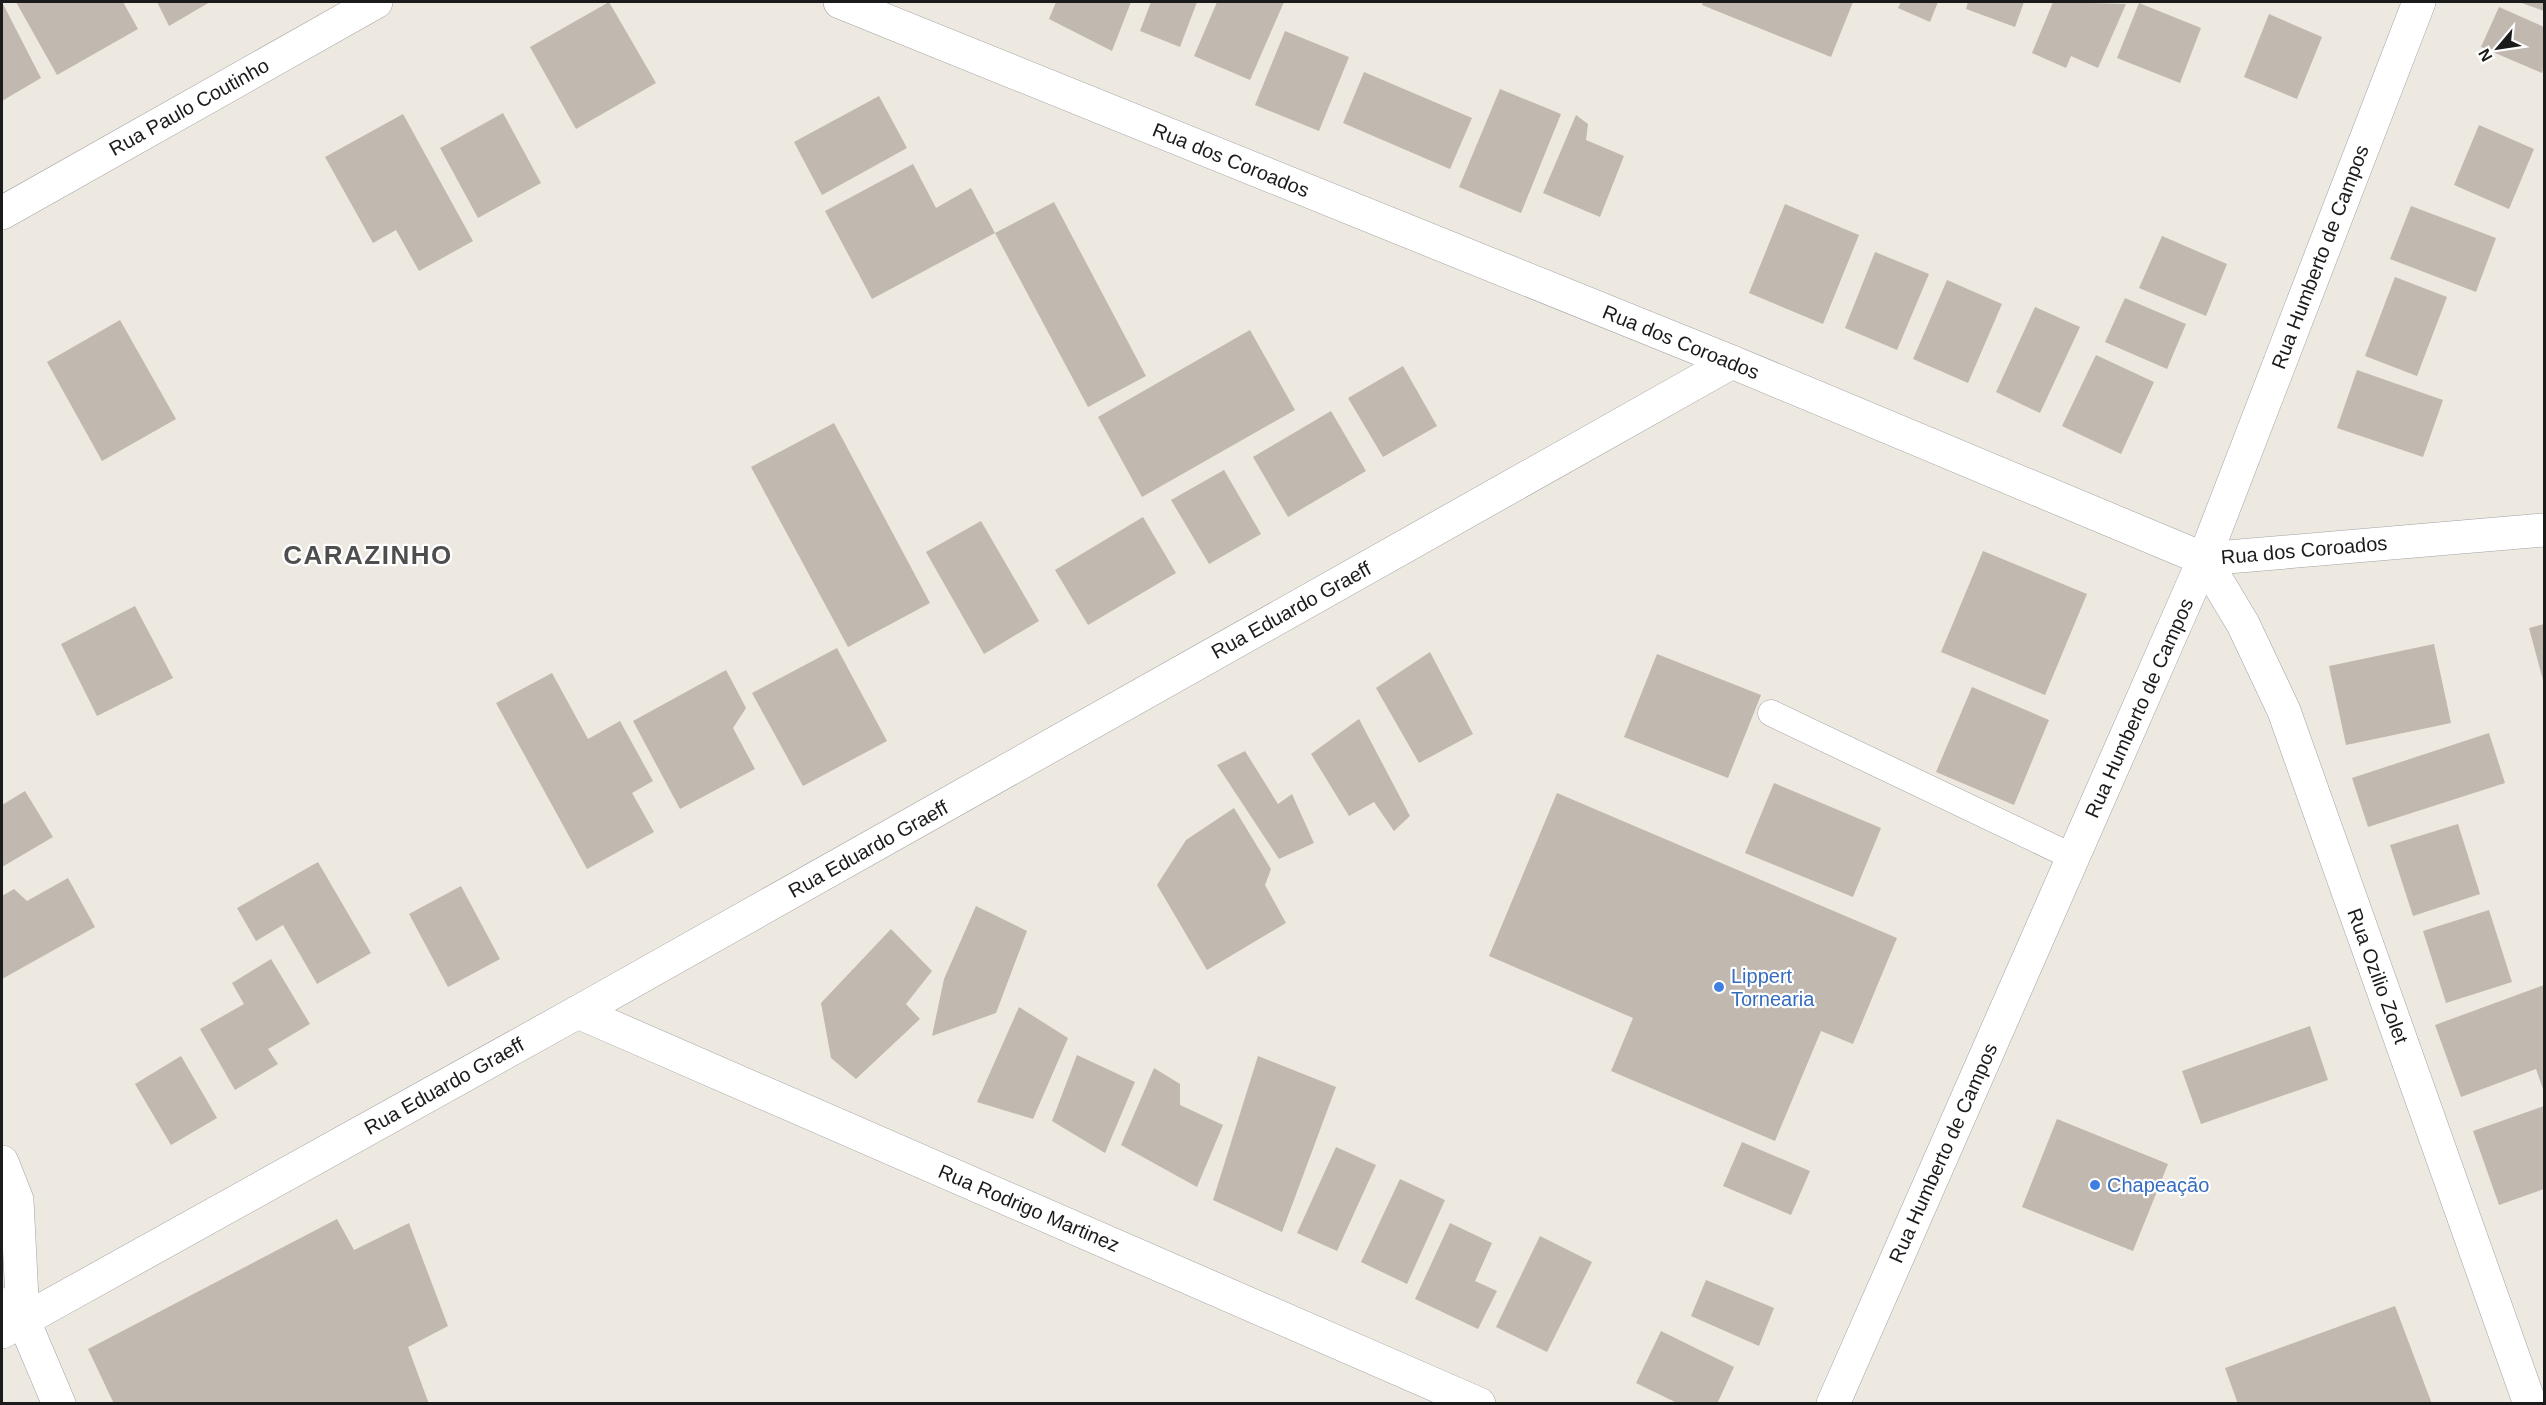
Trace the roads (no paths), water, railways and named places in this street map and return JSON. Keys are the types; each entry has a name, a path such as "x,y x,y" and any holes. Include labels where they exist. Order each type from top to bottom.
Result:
{"street":[{"name":"Rua Paulo Coutinho","path":"2,213 376,2"},
{"name":"Rua dos Coroados","path":"840,2 1732,362 2204,559 2544,530"},
{"name":"Rua Humberto de Campos","path":"1833,1404 2204,559 2410,4"},
{"name":"Rua Eduardo Graeff","path":"12,1326 578,1012 1732,362"},
{"name":"Rua Ozilio Zolet","path":"2204,559 2243,624 2284,711 2530,1404"},
{"name":"Rua Rodrigo Martinez","path":"578,1012 1479,1404"},
{"path":"2,1162 17,1200 12,1326"},
{"path":"2,1289 12,1326 59,1404"}],"lane":[{"path":"1771,713 2073,857"}],"place":[{"name":"Lippert Tornearia","path":"1719,987"},
{"name":"Chapeação","path":"2095,1185"}],"district":[{"name":"CARAZINHO","path":"368,555"}]}
